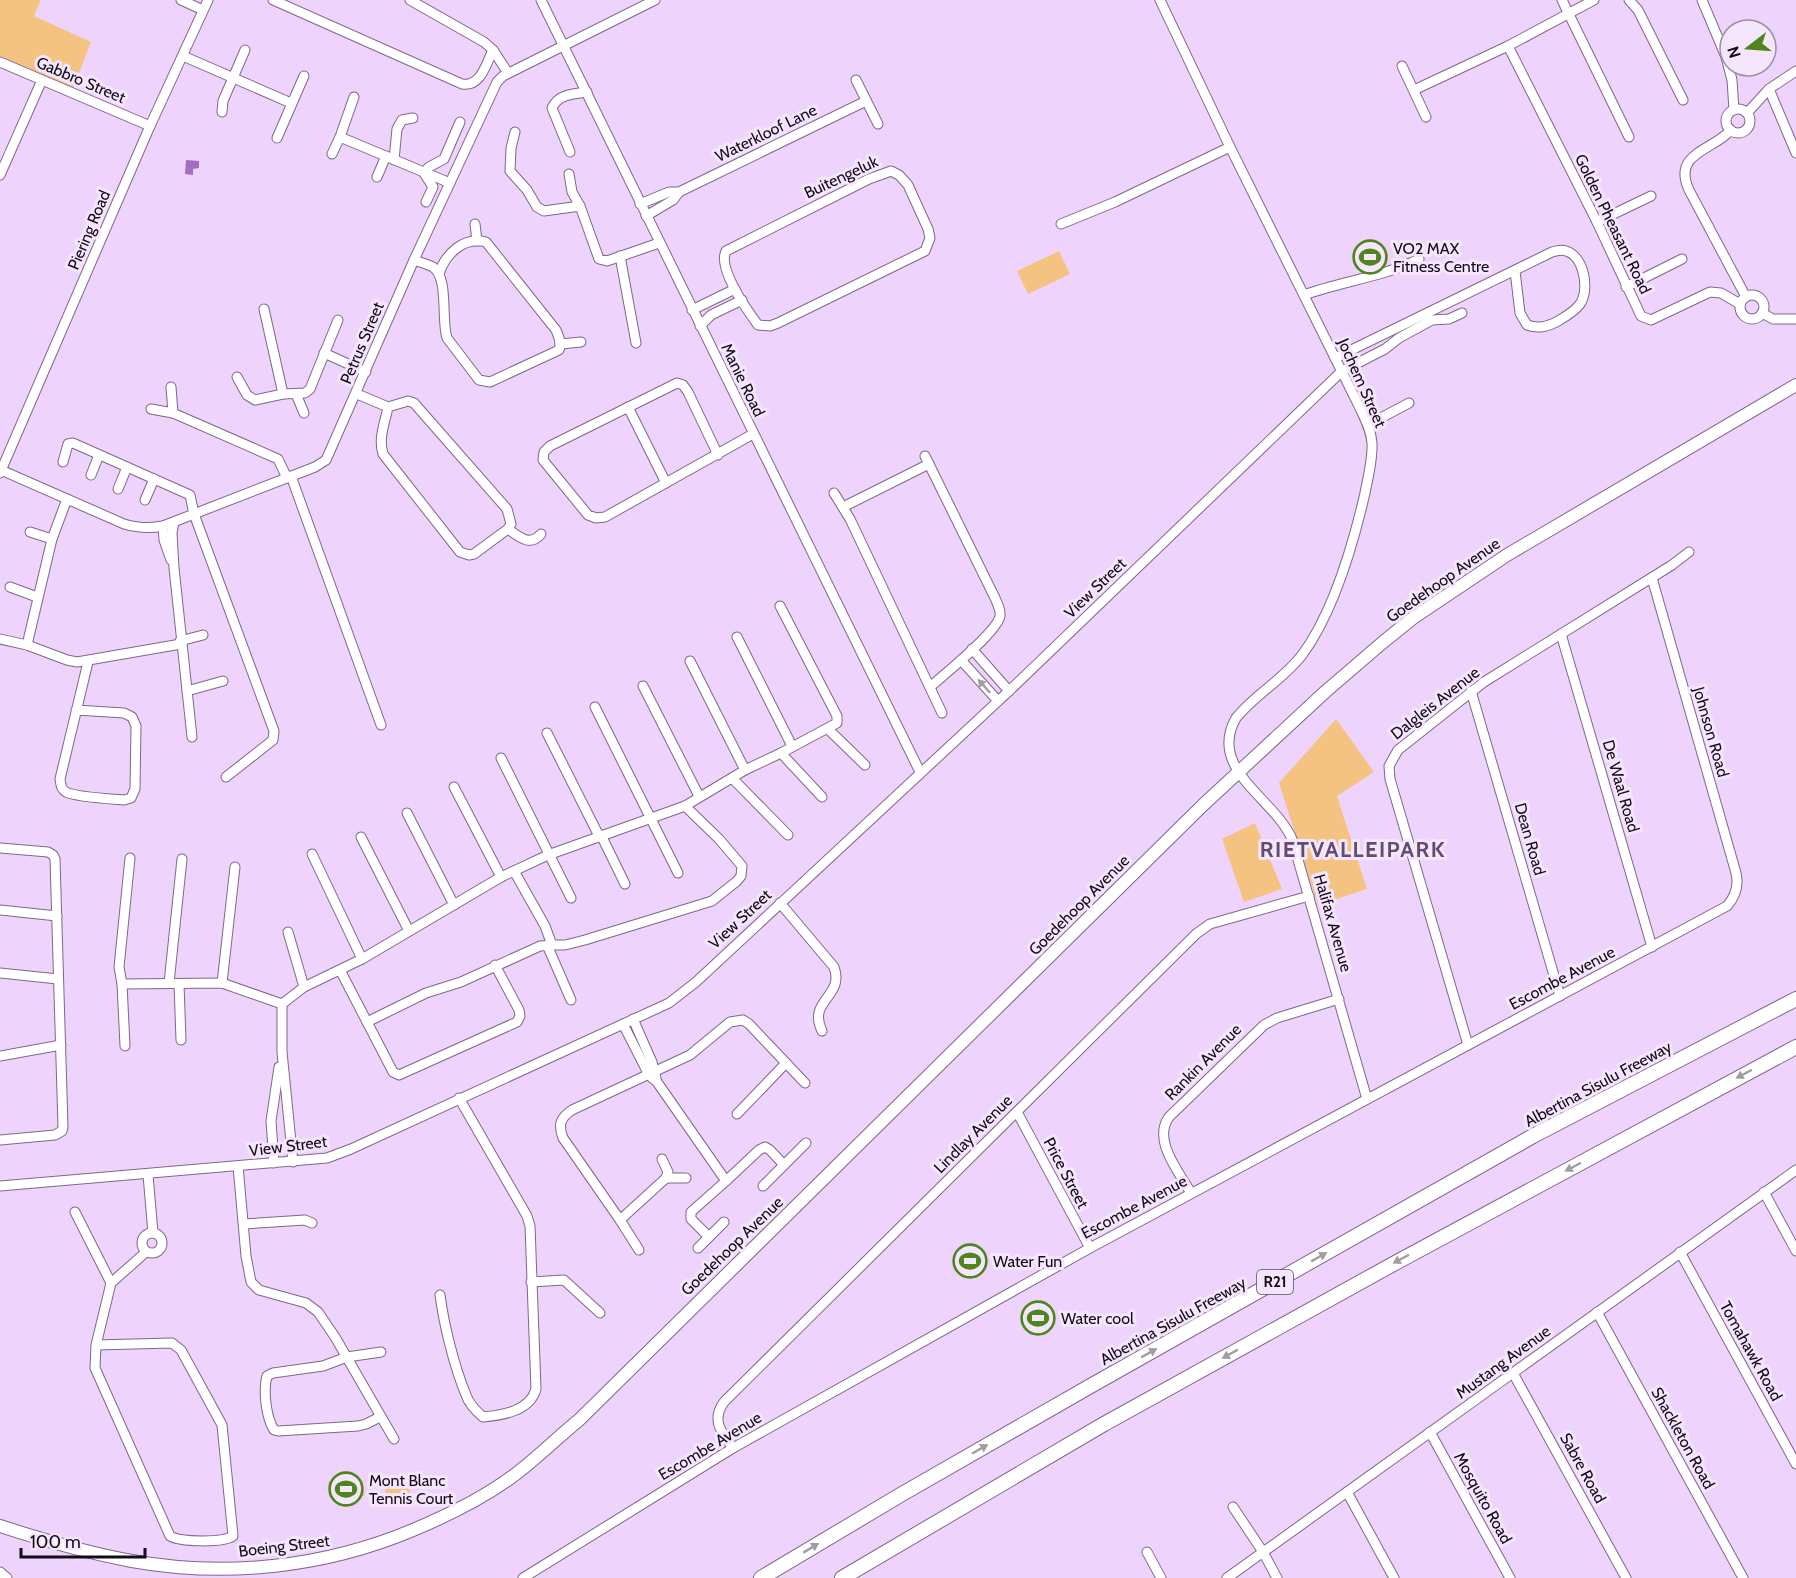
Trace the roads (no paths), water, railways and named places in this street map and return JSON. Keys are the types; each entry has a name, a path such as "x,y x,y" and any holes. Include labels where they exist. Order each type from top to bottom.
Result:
{"highway":[{"name":"Albertina Sisulu Freeway","path":"761,1578 1084,1389 1533,1136 1796,999"},
{"name":"R21","path":"842,1578 1125,1412 1384,1268 1796,1047"}],"main road":[{"name":"Goedehoop Avenue","path":"440,1519 480,1498 516,1474 579,1420 1238,771 1382,643 1459,586 1546,531 1796,385"},
{"name":"Boeing Street","path":"0,1517 55,1543"},
{"name":"Boeing Street","path":"0,1526 55,1543 131,1561 229,1569 260,1568 360,1550 440,1519"}],"street":[{"path":"181,0 203,10"},
{"name":"Piering Road","path":"1,472 150,126 208,0"},
{"path":"273,0 462,84 469,85 476,82 493,50"},
{"path":"410,0 484,42 493,50 508,73"},
{"name":"Manie Road","path":"542,0 920,772"},
{"name":"Petrus Street","path":"1,472 134,527 152,528 174,522 315,467 326,460 414,260 494,87 508,73 655,0"},
{"name":"Jochem Street","path":"1160,0 1367,423 1372,444 1361,509 1346,563 1315,635 1285,675 1239,714 1233,723 1228,750 1238,771"},
{"path":"1562,0 1629,137"},
{"path":"1414,90 1508,46 1594,0"},
{"path":"1629,0 1638,10 1683,100"},
{"path":"1704,1 1726,57 1732,80 1734,110"},
{"name":"Golden Pheasant Road","path":"1508,46 1597,222 1638,311 1645,319 1651,320 1710,292 1721,293 1743,301"},
{"path":"222,112 223,101 245,50"},
{"path":"183,56 291,103"},
{"name":"Gabbro Street","path":"0,62 150,126"},
{"path":"1401,66 1426,117"},
{"path":"1747,113 1769,89 1796,71"},
{"path":"277,138 304,76"},
{"path":"0,175 42,80"},
{"path":"856,80 878,124"},
{"path":"1769,89 1796,153"},
{"path":"570,152 552,108 555,101 561,97 587,92"},
{"path":"332,154 354,97"},
{"name":"Waterkloof Lane","path":"640,204 669,192 678,192 866,101"},
{"path":"1734,110 1747,113 1750,122 1748,128 1740,133 1731,130 1727,125 1729,113 1734,110"},
{"path":"377,177 390,158 397,129 402,120 413,118"},
{"path":"424,173 429,167 444,159 460,122"},
{"path":"1731,130 1723,138 1692,156 1686,164 1684,177 1743,301 1741,312 1746,318 1753,319 1762,313"},
{"path":"515,132 511,148 510,171 527,190 537,207 544,211 580,206"},
{"path":"340,136 450,183"},
{"path":"1061,224 1114,202 1230,147"},
{"name":"Buitengeluk","path":"891,171 899,175 908,185 928,229 930,238 925,251 770,326 758,325 735,289 723,261 724,254 730,248 882,173 891,171"},
{"path":"424,173 433,187 426,202"},
{"path":"569,174 572,192 580,206 599,259 607,261 659,243"},
{"name":"Waterkloof Lane","path":"646,216 673,200 678,192"},
{"path":"1597,222 1651,196"},
{"path":"475,224 477,241"},
{"path":"414,260 433,267 439,274 443,291 444,329 447,338 479,380 490,382 555,352 560,347 556,330 490,245 477,241 458,246 442,263 439,274"},
{"path":"1335,358 1552,252 1567,251 1576,258 1582,270 1586,289 1581,303 1566,317 1552,324 1541,327 1527,325 1520,313 1515,271"},
{"path":"620,256 636,343"},
{"path":"1304,295 1332,285 1392,271 1419,259"},
{"path":"1626,287 1682,259"},
{"path":"692,310 735,289"},
{"path":"1743,301 1752,296 1759,298 1763,303 1762,313"},
{"path":"700,326 711,315 742,300"},
{"path":"264,309 283,394"},
{"name":"View Street","path":"0,1186 315,1160 338,1155 669,1003 696,982 1009,691 1342,371 1385,349 1399,338 1432,320 1449,318 1462,313"},
{"path":"1762,313 1773,319 1796,319"},
{"path":"237,377 248,395 255,400 283,394 305,393 310,389 338,320"},
{"path":"560,344 581,342"},
{"path":"324,353 366,372"},
{"path":"718,455 683,385 673,384 550,446 544,452 543,460 588,515 596,518 605,517 718,455 753,434"},
{"path":"171,387 173,413"},
{"path":"296,394 304,413"},
{"path":"357,394 388,407 408,400 419,408 507,509 511,524 508,529 474,554 460,552 383,454 380,445 388,407"},
{"path":"1367,423 1409,403"},
{"path":"628,407 666,483"},
{"path":"151,409 173,413 278,459 289,477 381,725"},
{"path":"63,462 68,444 71,443 189,494 194,514 274,731 273,740 226,777"},
{"path":"91,475 99,455"},
{"path":"843,507 927,460 999,608 1000,616 993,628 930,687"},
{"path":"118,489 127,467"},
{"path":"145,500 154,479"},
{"path":"834,493 843,507 942,713"},
{"path":"27,645 52,539 67,499"},
{"path":"174,522 172,532 174,568 192,737"},
{"path":"163,526 164,540 174,568"},
{"path":"508,529 527,541 535,540 541,534"},
{"path":"30,532 52,539"},
{"name":"Dalgleis Avenue","path":"1468,1045 1403,823 1389,766 1398,750 1471,691 1652,578 1689,552"},
{"name":"Johnson Road","path":"1652,578 1736,873 1737,884 1734,896"},
{"path":"10,587 37,597"},
{"path":"282,1004 304,987 409,932 501,877 549,855 685,806 745,770 837,723 837,716 780,606"},
{"name":"De Waal Road","path":"1561,634 1652,946"},
{"path":"0,639 27,645 67,660 88,662 203,635"},
{"path":"737,637 792,746"},
{"path":"972,649 1009,691"},
{"path":"961,660 998,701"},
{"path":"690,661 745,770"},
{"path":"76,710 124,713 132,717 136,726 135,789 131,798 124,800 70,794 63,789 60,779 76,710 88,662"},
{"path":"187,691 223,681"},
{"path":"643,686 699,796"},
{"name":"Dean Road","path":"1471,691 1560,996"},
{"path":"595,708 678,873"},
{"path":"828,729 865,765"},
{"path":"547,733 624,884"},
{"path":"781,753 822,797"},
{"path":"501,758 571,898"},
{"name":"Halifax Avenue","path":"1238,771 1285,825 1298,857 1367,1099"},
{"path":"732,778 788,835"},
{"path":"454,787 501,877"},
{"path":"367,1022 426,993 461,982 540,946 565,945 585,940 712,901 737,880 742,871 739,860 685,806"},
{"path":"407,813 454,905"},
{"path":"361,837 409,932"},
{"path":"0,848 48,852 53,855 56,865 62,1131 55,1135 0,1140"},
{"path":"312,854 362,958"},
{"path":"125,1046 120,956 130,858"},
{"path":"181,1040 174,984 182,859"},
{"path":"222,983 235,867"},
{"path":"514,871 545,926 571,1000"},
{"name":"Lindlay Avenue","path":"733,1449 718,1427 717,1413 724,1402 1201,929 1217,922 1309,896"},
{"name":"Escombe Avenue","path":"523,1578 733,1449 1090,1248 1723,909 1734,896"},
{"path":"780,903 828,959 837,974 836,983 817,1017 822,1031"},
{"path":"0,910 57,916"},
{"path":"288,932 304,987"},
{"path":"340,970 393,1072 404,1074 517,1022 520,1016 519,1010 495,965"},
{"path":"0,973 58,979"},
{"path":"122,984 222,983 282,1004"},
{"name":"Rankin Avenue","path":"1191,1193 1163,1141 1163,1128 1169,1117 1264,1025 1277,1018 1339,999"},
{"path":"282,1004 282,1052 293,1162"},
{"path":"633,1019 654,1077"},
{"path":"639,1250 563,1138 559,1128 561,1119 572,1110 654,1077 695,1052 725,1025 737,1020 749,1024 805,1083"},
{"path":"623,1024 654,1077 726,1181"},
{"path":"0,1056 61,1045"},
{"path":"274,1163 272,1121 282,1052"},
{"path":"737,1114 786,1063"},
{"path":"440,1294 449,1339 466,1396 475,1409 483,1417 501,1415 527,1403 535,1393 530,1226 527,1216 459,1098"},
{"name":"Price Street","path":"1017,1112 1090,1248"},
{"path":"763,1185 806,1143"},
{"path":"709,1237 691,1219 690,1214 759,1150 765,1147 770,1150 784,1165"},
{"path":"620,1220 666,1178 668,1172 662,1159"},
{"path":"238,1166 249,1277 254,1286 265,1292 311,1306 327,1324 394,1439"},
{"name":"Mustang Avenue","path":"1227,1578 1796,1170"},
{"path":"148,1175 153,1233"},
{"path":"666,1178 686,1178"},
{"path":"1764,1192 1796,1251"},
{"path":"75,1212 111,1283"},
{"path":"244,1224 305,1220 312,1223"},
{"path":"698,1248 724,1222"},
{"path":"153,1233 161,1238 162,1247 155,1254 146,1252 142,1241 146,1235 153,1233"},
{"path":"96,1345 172,1343 181,1350 222,1425 233,1536 229,1539 173,1539 170,1536 98,1374 95,1362 96,1345 111,1283 146,1252"},
{"name":"Tomahawk Road","path":"1680,1252 1796,1464"},
{"path":"531,1282 564,1280 569,1282 600,1313"},
{"name":"Shackleton Road","path":"1597,1312 1743,1578"},
{"path":"380,1417 358,1426 278,1431 272,1426 266,1386 267,1376 273,1373 323,1366 347,1358 381,1352"},
{"name":"Sabre Road","path":"1514,1372 1626,1578"},
{"name":"Mosquito Road","path":"1430,1432 1510,1578"},
{"path":"1347,1492 1394,1578"},
{"path":"1233,1507 1277,1578"},
{"path":"1147,1552 1161,1578"},
{"path":"0,1572 7,1578"}],"place":[{"name":"VO2 MAX Fitness Centre","path":"1370,257"},
{"name":"Water Fun","path":"970,1261"},
{"name":"Water cool","path":"1038,1318"},
{"name":"Mont Blanc Tennis Court","path":"346,1489"}],"district":[{"name":"RIETVALLEIPARK","path":"1353,849"}]}
